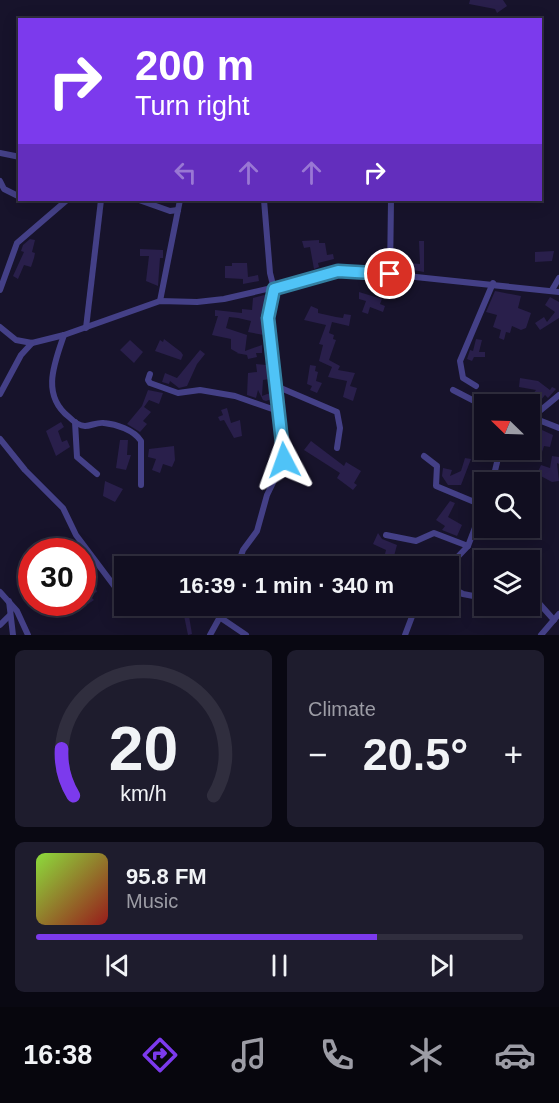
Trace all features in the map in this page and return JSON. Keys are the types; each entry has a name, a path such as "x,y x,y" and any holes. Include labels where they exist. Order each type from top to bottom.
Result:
{"street":[{"path":"0,153 18,157"},
{"path":"0,181 4,189 18,196"},
{"path":"0,290 17,243 66,201"},
{"path":"86,328 101,201"},
{"path":"142,201 170,211 178,210"},
{"path":"160,301 180,201"},
{"path":"241,556 257,531 267,495 284,460 268,318 274,289 270,273 264,201"},
{"path":"390,274 391,201"},
{"path":"0,327 16,340 32,343 86,328 160,301 197,302 274,289 338,271 493,283 556,291 559,278"},
{"path":"476,386 463,378 460,361 493,283"},
{"path":"64,335 53,368 51,384 54,398 61,411 75,422 84,426 106,423 138,436 141,441 141,485"},
{"path":"0,394 21,355 32,343"},
{"path":"150,374 148,380 150,383 178,393 200,390 235,396 278,411"},
{"path":"276,386 337,412 340,428 338,448"},
{"path":"453,390 474,401"},
{"path":"540,410 559,395"},
{"path":"540,421 559,428"},
{"path":"75,422 77,457 97,474"},
{"path":"0,439 25,470 63,508 76,535 114,586"},
{"path":"424,456 437,466 436,486 474,500"},
{"path":"458,556 468,546 474,530"},
{"path":"386,535 416,541 434,533 468,546"},
{"path":"0,591 17,611 28,635"},
{"path":"459,592 474,596"},
{"path":"540,600 556,617 541,635"},
{"path":"9,601 13,635"},
{"path":"0,625 9,616"},
{"path":"405,635 413,616"},
{"path":"210,635 221,618 246,635"}],"building":[{"path":"470,0 503,0 507,6 497,13 495,9 469,4"},
{"path":"30,239 35,240 32,252 35,253 34,258 31,267 24,265 18,279 13,276 24,252 21,251 23,245"},
{"path":"319,240 319,243 325,243 327,255 333,254 334,259 318,263 319,267 314,269 310,247 304,248 302,241"},
{"path":"419,241 424,241 424,272 396,267 396,256 410,257 409,263 420,264"},
{"path":"140,249 163,250 163,258 160,258 158,286 146,281 149,256 140,256"},
{"path":"554,251 552,261 535,262 535,252"},
{"path":"232,263 247,263 248,277 258,275 259,281 243,284 243,279 225,278 225,266 232,266"},
{"path":"495,291 521,296 518,308 531,313 526,328 521,330 512,326 510,333 506,332 504,340 499,338 501,330 493,327 497,315 486,312"},
{"path":"359,292 382,299 380,304 385,306 383,312 370,307 368,314 362,312 366,301 359,299"},
{"path":"268,294 260,317 263,317 264,335 248,332 251,321 238,318 229,317 226,328 247,335 245,351 262,345 262,353 256,353 257,357 248,359 247,355 236,353 238,353 231,349 231,339 212,335 218,316 215,316 215,310 242,313 242,309 252,310 253,298"},
{"path":"550,297 559,302 559,318 540,330 535,323 544,317 547,322 555,312 545,305"},
{"path":"311,306 318,309 318,313 343,318 344,314 351,315 349,326 332,322 329,333 334,335 333,339 336,340 329,360 340,366 338,370 355,373 350,386 357,388 353,401 343,397 347,381 328,377 332,367 319,361 323,345 319,344 326,325 304,320"},
{"path":"164,339 181,352 183,355 181,360 155,351 160,340 163,342"},
{"path":"476,339 482,340 479,352 485,352 485,357 474,357 472,361 467,359 470,350 473,351"},
{"path":"130,340 143,352 134,363 120,350"},
{"path":"200,350 205,354 197,364 187,386 179,388 170,381 169,384 162,382 165,373 177,378"},
{"path":"256,364 266,365 269,379 263,380 262,396 270,393 272,399 263,400 258,390 256,398 247,395 248,373 257,372"},
{"path":"310,365 316,366 315,371 318,372 316,381 322,383 317,393 310,390 312,386 307,384"},
{"path":"520,378 538,381 550,390 552,387 556,389 548,398 545,395 540,401 540,394 533,394 536,390 519,387"},
{"path":"148,390 163,393 159,404 149,400 144,407 151,412 143,421 147,424 140,432 127,424 142,406"},
{"path":"227,408 231,423 240,420 242,436 234,438 224,420 220,421 218,417 223,415 221,410"},
{"path":"61,422 64,427 58,431 62,442 67,440 70,447 56,456 46,431"},
{"path":"542,430 553,435 550,447 544,446 542,452 540,452 540,432 542,433"},
{"path":"120,440 128,440 127,455 131,455 126,470 116,468"},
{"path":"311,441 344,466 346,462 361,471 353,490 337,478 340,473 304,450"},
{"path":"174,446 175,460 172,467 163,464 160,473 152,470 156,459 148,457 149,449"},
{"path":"552,456 559,457 559,464 557,463 559,481 552,482 538,472 541,465 550,468"},
{"path":"465,458 471,459 461,485 448,485 442,476 443,468 452,470 450,476 461,471"},
{"path":"105,481 123,489 115,502 103,496"},
{"path":"450,501 455,503 448,517 462,525 457,536 442,530 445,526 436,520"},
{"path":"378,533 382,539 397,545 394,556 385,554 386,550 373,544"},
{"path":"184,616 189,616 192,634 188,635"}],"route":[{"path":"284,460 268,318 274,289 338,271 390,274"}]}
